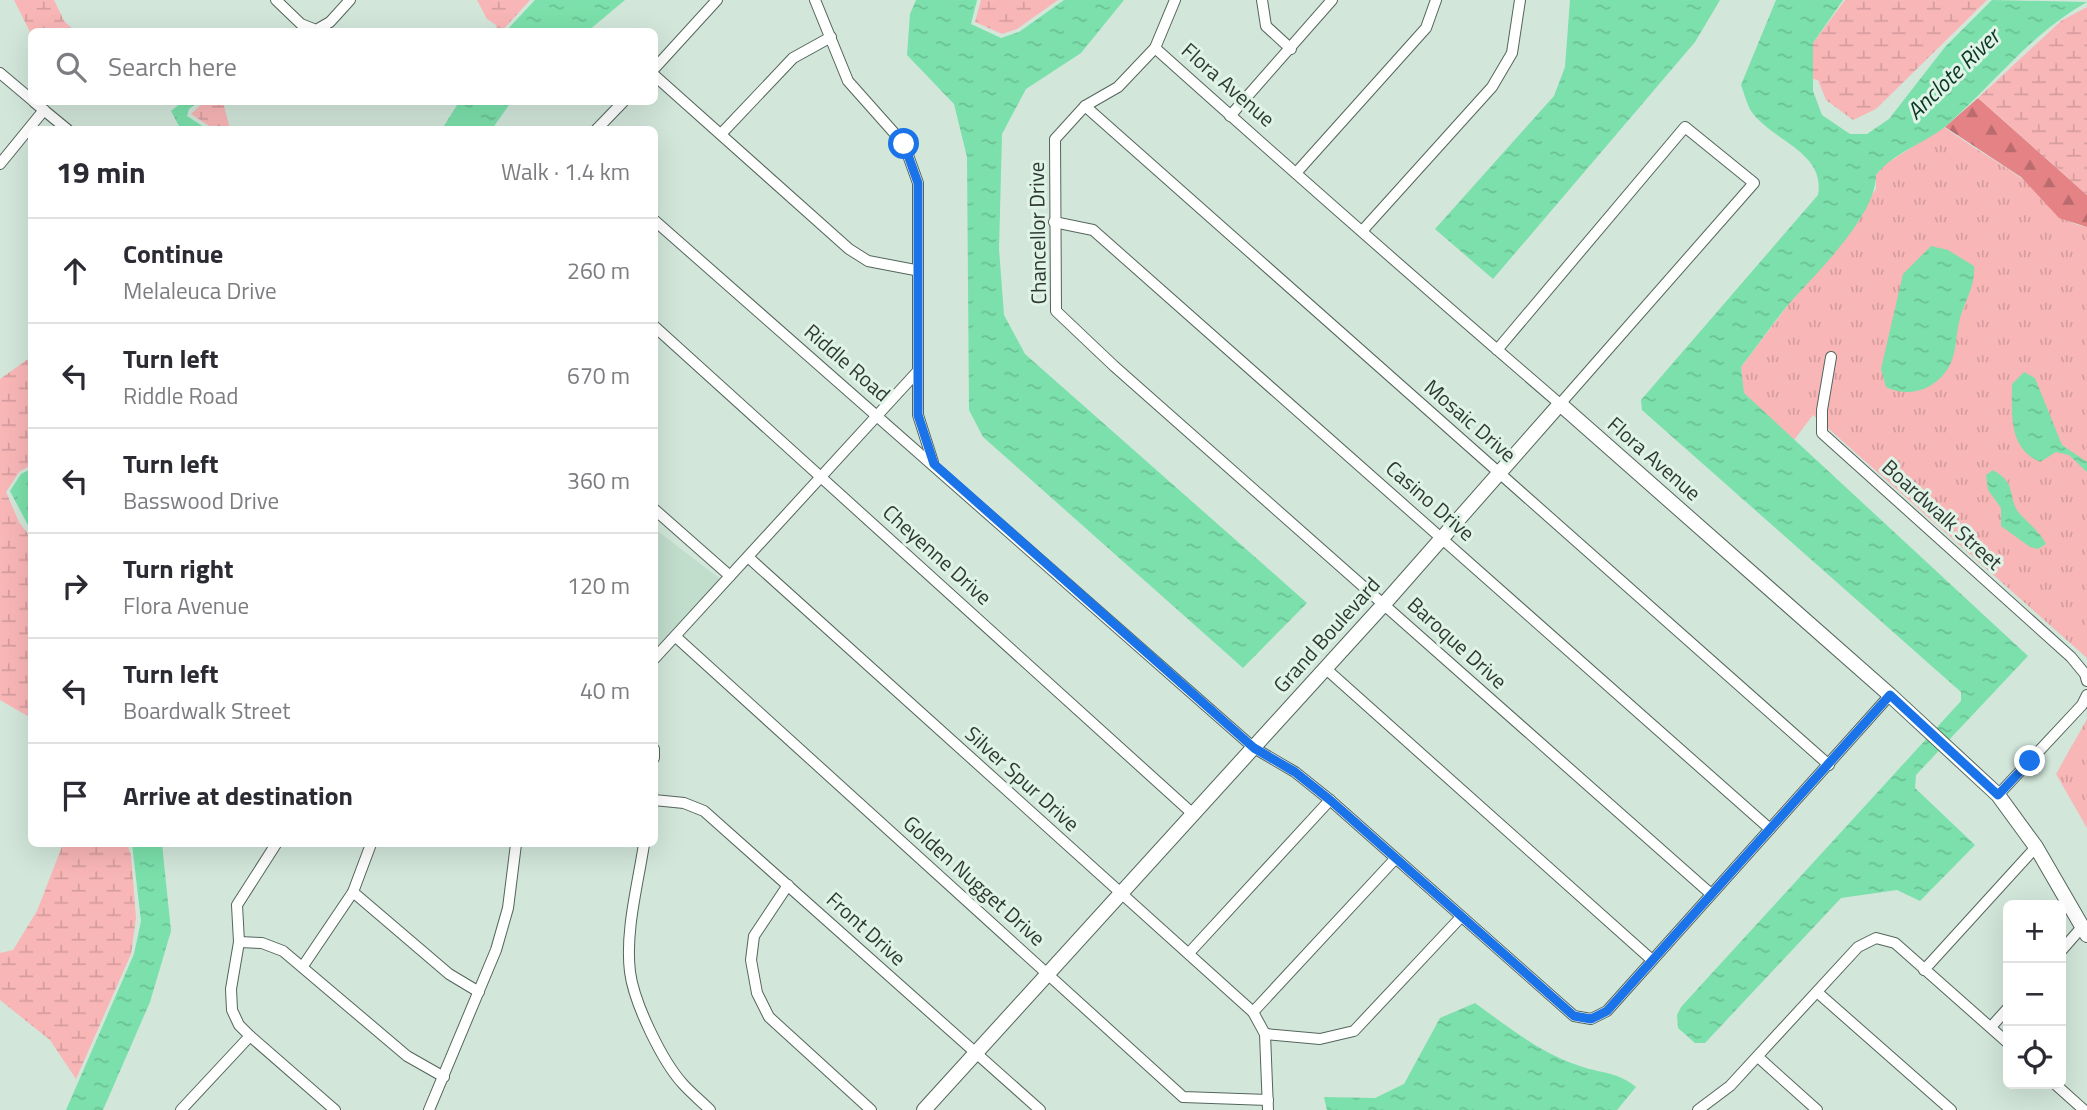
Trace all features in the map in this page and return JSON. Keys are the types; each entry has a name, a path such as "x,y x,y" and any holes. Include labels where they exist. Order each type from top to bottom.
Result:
{"street":[{"path":"276,0 302,24 311,28"},
{"path":"320,28 330,22 351,0"},
{"path":"658,65 717,0"},
{"path":"815,0 848,82 904,144 918,183 915,270 918,415 934,464"},
{"name":"Chancellor Drive","path":"1114,366 1056,311 1055,139 1085,106 1118,87 1154,48 1175,0"},
{"path":"1262,0 1266,26 1291,49"},
{"path":"1230,116 1332,0"},
{"path":"1296,173 1426,28 1436,0"},
{"path":"1363,230 1492,87 1512,53 1520,0"},
{"path":"721,134 793,58 831,37"},
{"name":"Flora Avenue","path":"1154,48 1890,695 1998,795 2036,847 2085,931"},
{"path":"0,73 28,97"},
{"path":"658,79 849,249 868,261 915,270"},
{"path":"38,105 63,126"},
{"path":"600,126 620,105"},
{"name":"Mosaic Drive","path":"1085,106 1829,765"},
{"path":"31,126 44,110"},
{"name":"Grand Boulevard","path":"924,1110 1119,892 1194,814 1384,604 1754,183 1685,127 1497,350"},
{"path":"0,164 28,130"},
{"name":"Casino Drive","path":"1054,222 1093,230 1770,829"},
{"name":"Riddle Road","path":"658,223 1254,748 1295,772 1330,800 1574,1016 1591,1019 1607,1011 1652,960"},
{"name":"Cheyenne Drive","path":"658,330 1194,814"},
{"name":"Boardwalk Street","path":"1831,357 1822,410 1822,433 2071,657 2085,674 2087,681"},
{"name":"Baroque Drive","path":"1114,366 1711,894"},
{"path":"658,655 917,372"},
{"path":"658,513 730,576"},
{"name":"Silver Spur Drive","path":"748,557 1253,1012 1265,1034"},
{"name":"Golden Nugget Drive","path":"676,637 1183,1097 1268,1105"},
{"path":"1325,668 1652,960 1890,695"},
{"path":"1998,795 2082,705 2087,695"},
{"name":"Front Drive","path":"658,800 684,803 704,811 1040,1110"},
{"path":"1189,953 1330,800"},
{"path":"274,847 237,905 239,942 231,989 232,1010 239,1025 250,1036 335,1110"},
{"path":"303,966 353,892 370,847"},
{"path":"429,1110 496,950 508,908 516,847"},
{"path":"644,847 632,920 630,971 637,999 664,1054 681,1083 710,1110"},
{"path":"1924,970 2036,847"},
{"path":"1253,1012 1395,859"},
{"path":"788,885 754,936 751,960 757,993 769,1017 872,1110"},
{"path":"353,892 449,974 478,992"},
{"path":"1268,1105 1265,1034 1320,1039 1354,1031 1461,917"},
{"path":"2066,947 2085,931"},
{"path":"1698,1110 1730,1086 1858,947 1876,938 1895,943 2003,1038"},
{"path":"239,942 262,943 283,951 407,1056 444,1076"},
{"path":"1817,992 1951,1110"},
{"path":"1991,1027 2003,1014"},
{"path":"181,1110 250,1036"},
{"path":"1758,1057 1817,1110"},
{"path":"2060,1089 2084,1110"}],"shaded area":[{"path":"658,531 724,582 658,646"}],"green space":[{"path":"14,0 54,0 64,21 72,28 28,28"},
{"path":"477,0 530,0 505,28 496,28 487,19"},
{"path":"981,0 1058,0 1017,29 1002,34 975,22"},
{"path":"1845,0 1987,0 1876,109 1853,120 1826,100 1818,80 1813,79 1813,43"},
{"path":"2087,7 2087,195 1978,98 2061,21"},
{"path":"1978,98 2087,195 2087,227 2059,218 2021,177 1945,127"},
{"path":"201,105 224,105 229,126 209,126 191,114"},
{"path":"1944,127 2027,183 2056,213 2075,224 2087,227 2087,658 1813,415 1794,440 1743,393 1741,367 1876,189 1876,175 1884,165"},
{"path":"28,359 28,467 19,472 6,492 19,522 28,534 28,716 0,700 0,379"},
{"path":"2087,719 2087,828 2056,774"},
{"path":"62,847 128,847 136,918 131,954 76,1079 50,1040 0,1000 0,953 13,950 37,911"}],"water":[{"path":"535,0 625,0 592,28 509,28"},
{"path":"916,0 977,0 971,24 1001,38 1019,32 1064,0 1124,0 1081,53 1026,89 1002,134 999,249 1004,315 1025,354 1307,603 1243,668 983,437 969,410 967,157 954,104 907,55 910,14"},
{"path":"1570,0 1720,0 1695,42 1493,279 1435,229 1554,96 1565,67"},
{"name":"Anclote River","path":"1776,0 1843,0 1813,43 1813,91 1822,115 1850,134 1867,134 1889,119 1945,47 1992,0 2087,2 2030,44 1946,126 1883,167 1876,175 1866,209 1855,227 1787,306 1741,367 1744,393 2028,656 1916,775 1915,788 1975,845 1920,901 1897,890 1841,898 1705,1043 1695,1043 1678,1028 1677,1015 1681,1007 1961,701 1961,692 1642,410 1641,400 1818,195 1818,180 1814,168 1806,157 1771,131 1751,111 1741,85"},
{"path":"178,105 194,105 189,109 187,116 202,126 179,126 171,111"},
{"path":"457,105 509,105 494,126 444,126"},
{"path":"1931,246 1948,250 1974,266 1972,286 1960,318 1954,355 1947,369 1933,384 1925,388 1896,391 1886,387 1881,369 1903,274"},
{"path":"2024,372 2035,378 2062,445 2087,462 2087,472 2069,455 2056,452 2040,462 2022,448 2012,418 2012,384"},
{"path":"28,470 28,525 10,491 21,474"},
{"path":"1993,470 2006,480 2015,507 2046,544 2038,549 2030,547 2001,526 2001,508 1988,490 1986,475"},
{"path":"132,847 162,847 171,931 150,1002 103,1110 66,1110 134,954 141,921"},
{"path":"1475,1003 1524,1038 1563,1060 1614,1075 1636,1087 1617,1110 1327,1110 1324,1097 1375,1098 1404,1084 1440,1018"}],"route":[{"path":"904,144 918,183 915,270 918,415 934,464 1254,748 1272,761 1295,772 1330,800 1574,1016 1591,1019 1607,1011 1890,695 1998,795 2030,761"}]}
